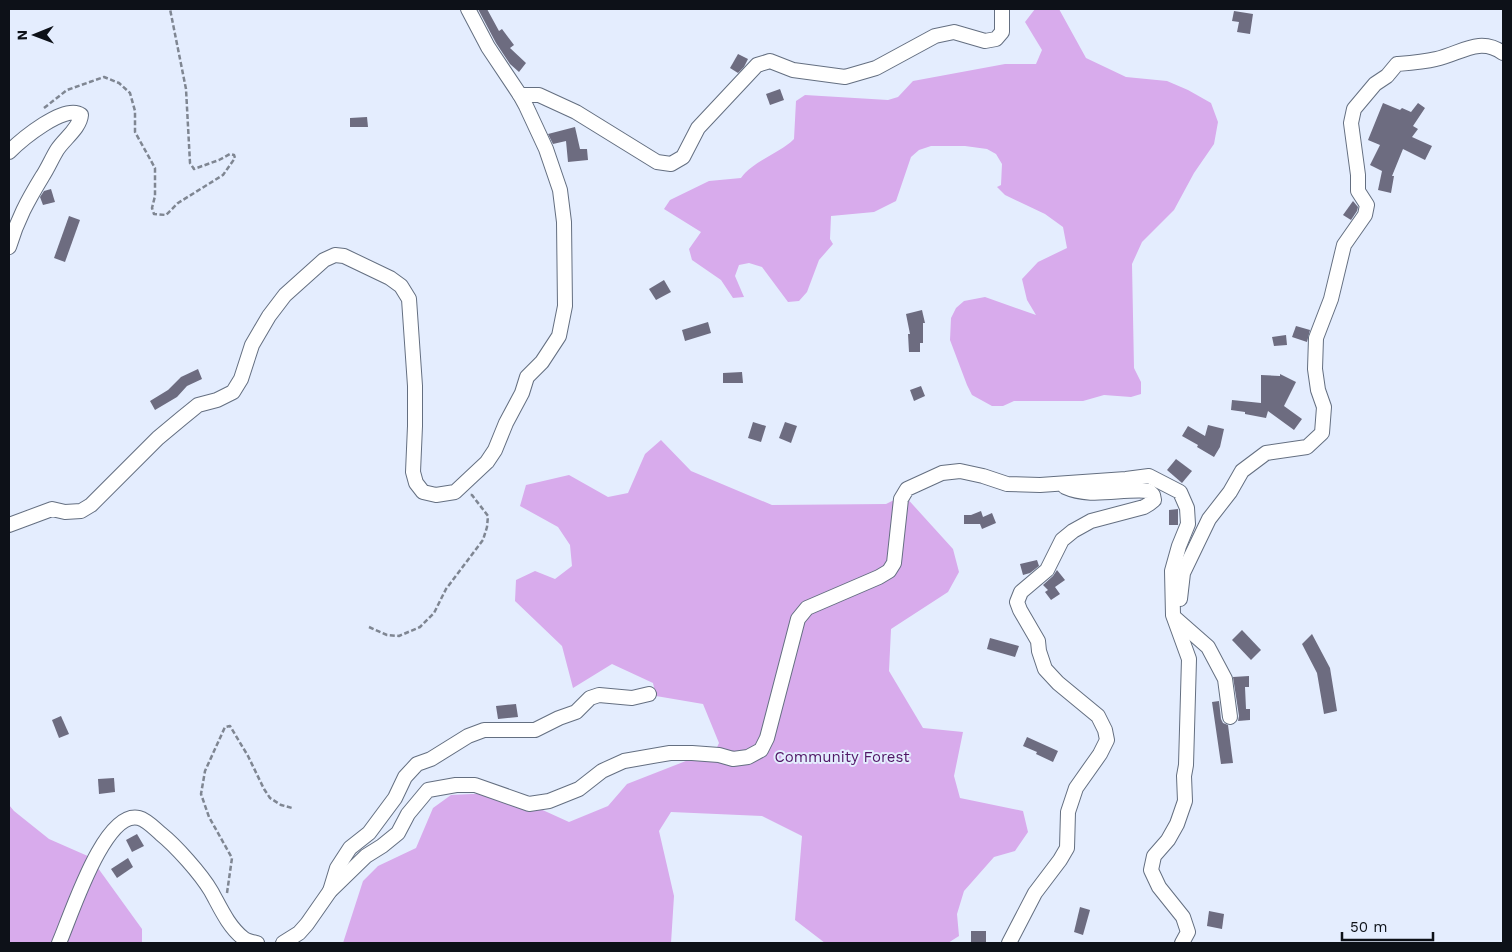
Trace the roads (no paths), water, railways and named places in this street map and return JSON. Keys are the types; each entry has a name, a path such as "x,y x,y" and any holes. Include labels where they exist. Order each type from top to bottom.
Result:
{"street":[{"path":"9,525 52,508 65,512 81,510 91,505 158,438 198,405 217,400 233,392 241,379 252,345 274,309 285,295 324,260 335,255 344,256 390,278 401,286 409,299 415,386 416,426 413,472 416,483 423,492 436,495 455,492 487,462 495,450 506,423 522,393 527,378 542,362 559,336 565,306 564,222 560,190 546,150 520,95 488,47 468,9"},
{"path":"520,95 539,95 576,112 657,162 670,164 683,157 698,128 756,65 770,61 793,70 845,77 876,68 936,36 954,32 985,41 996,39 1002,32 1002,9"},
{"path":"1177,619 1184,573 1209,519 1230,492 1242,471 1266,453 1307,447 1322,433 1324,407 1318,390 1315,369 1316,338 1331,299 1344,245 1365,215 1367,205 1358,191 1358,175 1351,123 1354,109 1375,84 1387,76 1398,64 1438,59 1474,46 1497,48 1503,53"},
{"path":"9,152 22,139 58,117 70,112 78,112 81,115 76,127 58,148 30,195 14,230 9,247"},
{"path":"283,943 299,934 330,891 366,856 398,833 408,814 428,790 456,785 476,785 529,804 549,801 579,789 602,771 624,761 670,754 692,753 733,758 748,757 761,750 768,738 798,619 807,608 889,571 894,563 901,499 907,489 942,473 960,471 1007,484 1040,485 1149,476 1180,492 1187,508 1188,524 1178,546 1172,571 1177,619 1189,660 1184,776 1185,801 1177,824 1168,840 1154,856 1151,870 1159,887 1183,917 1188,932 1182,943"},
{"path":"1009,943 1035,893 1067,848 1068,812 1076,788 1100,754 1107,740 1105,730 1098,716 1058,683 1045,669 1038,651 1038,641 1020,610 1018,602 1020,592 1047,570 1062,540 1073,531 1091,521 1144,506 1154,500 1153,495 1149,491 1089,493 1072,490 1057,484"},
{"path":"1177,619 1208,647 1225,679 1230,717"},
{"path":"330,891 337,868 350,848 369,833 395,798 405,777 417,764 431,759 468,736 484,730 535,730 576,712 590,698 599,695 632,698 650,694"},
{"path":"58,943 82,884 99,851 125,819 139,818 149,823 170,841 210,889 224,917 244,940 257,943"}],"park label":[{"name":"Community Forest","path":"842,757"}]}
